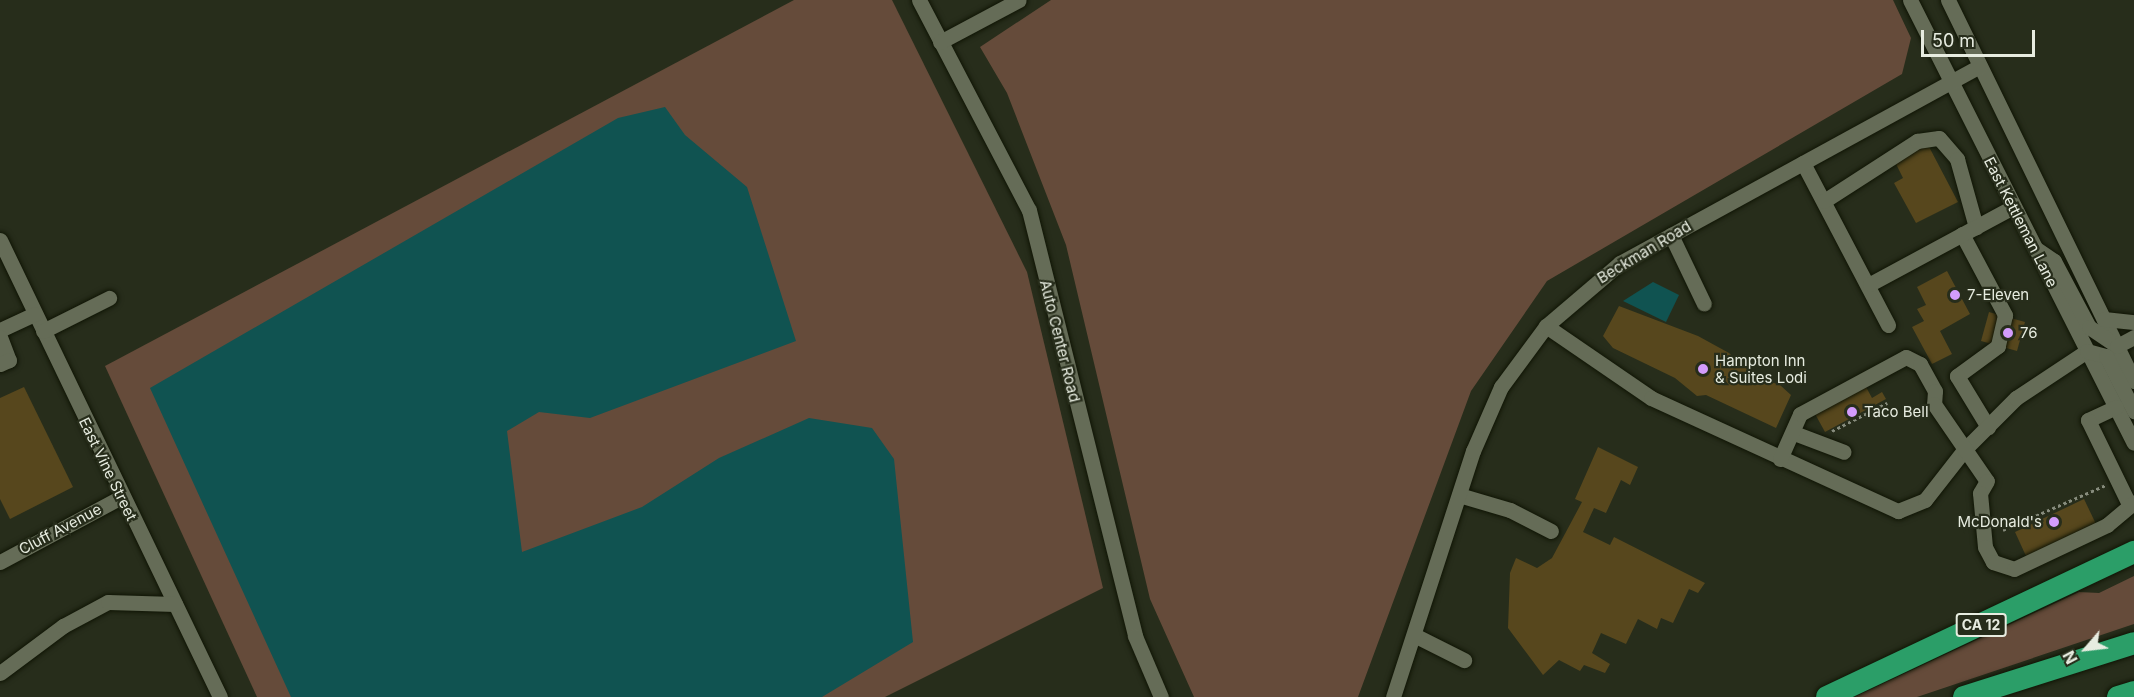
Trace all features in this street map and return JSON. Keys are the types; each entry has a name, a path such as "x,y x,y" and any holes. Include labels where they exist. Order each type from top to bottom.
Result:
{"highway":[{"name":"CA 12","path":"1827,697 2134,552"},
{"path":"1965,697 2134,642"},
{"path":"2118,697 2134,692"}],"street":[{"name":"Auto Center Road","path":"920,0 1029,210 1135,636 1161,697"},
{"path":"940,42 1019,0"},
{"name":"East Kettleman Lane","path":"1911,0 1948,83 2134,443"},
{"name":"East Kettleman Lane","path":"1948,0 2134,381"},
{"name":"Beckman Road","path":"1393,697 1416,636 1460,495 1501,387 1546,326 1593,282 1671,235 1980,66"},
{"path":"1824,201 1861,181 1865,170 1917,141 1939,138 1957,159 1976,227"},
{"path":"1803,163 1870,284 1887,326"},
{"path":"1870,284 2013,207"},
{"path":"1962,234 2004,315 1998,346 1957,376 1988,427"},
{"path":"1671,235 1704,304"},
{"name":"East Vine Street","path":"0,240 121,497 175,604 216,696"},
{"path":"2033,246 2054,261 2089,327 2117,346 2134,337"},
{"path":"43,331 109,298"},
{"path":"0,330 35,314"},
{"path":"2104,319 2134,322"},
{"path":"1546,326 1651,398 1780,459 1898,511 1925,500 1964,450 2016,398 2087,351 2106,356 2134,411"},
{"path":"0,337 9,360 0,364"},
{"path":"1780,459 1794,434 1800,414 1906,357 1920,364 1935,391 1934,404 1987,481 1980,493 1985,548 2002,568 2014,569 2107,525 2132,503 2088,420 2116,407"},
{"path":"1794,434 1838,450"},
{"path":"1460,495 1510,510 1551,531"},
{"name":"Cluff Avenue","path":"0,562 121,497"},
{"path":"0,673 63,626 108,602 175,604"},
{"path":"1416,636 1464,660"}],"path":[{"path":"1838,450 1831,431 1887,403"},
{"path":"2003,530 2118,480"}],"shaded area":[{"path":"794,0 892,0 1027,272 1103,588 885,697 257,697 105,366"},
{"path":"1051,0 1893,0 1911,38 1902,74 1547,281 1471,391 1358,697 1194,697 1150,599 1066,245 1007,93 980,47"},
{"path":"2134,576 2134,624 1917,697 1854,697 2079,592 2099,593"}],"water":[{"path":"665,107 685,135 747,187 796,341 590,418 539,412 507,431 522,552 642,507 719,458 809,418 872,428 894,459 913,642 822,697 291,697 150,388 618,118"},
{"path":"1653,282 1679,295 1666,322 1623,301"}],"building":[{"path":"1926,141 1958,202 1916,223 1894,183 1903,178 1893,158"},
{"path":"1947,271 1970,314 1940,331 1952,354 1932,364 1912,327 1924,321 1917,309 1926,305 1917,287"},
{"name":"Hampton Inn & Suites Lodi","path":"1619,306 1698,336 1729,353 1756,377 1780,385 1791,395 1776,428 1706,395 1697,396 1675,378 1613,348 1603,336"},
{"path":"1989,312 2025,322 2017,351 1981,341"},
{"path":"1865,385 1872,398 1882,392 1886,399 1825,432 1814,412"},
{"path":"24,387 73,487 10,519 0,499 0,398"},
{"path":"1598,447 1638,467 1630,485 1621,480 1606,513 1594,508 1583,532 1610,545 1614,537 1705,583 1698,593 1689,589 1673,623 1661,618 1657,629 1638,619 1626,644 1601,633 1592,653 1610,664 1605,673 1584,665 1580,671 1559,660 1543,675 1508,628 1510,573 1516,558 1537,568 1552,558 1582,502 1575,499"},
{"path":"2084,499 2096,524 2026,556 2015,532"}],"place":[{"name":"7-Eleven","path":"1955,295"},
{"name":"76","path":"2008,333"},
{"name":"Hampton Inn & Suites Lodi","path":"1703,369"},
{"name":"Taco Bell","path":"1852,412"},
{"name":"McDonald's","path":"2054,522"}]}
